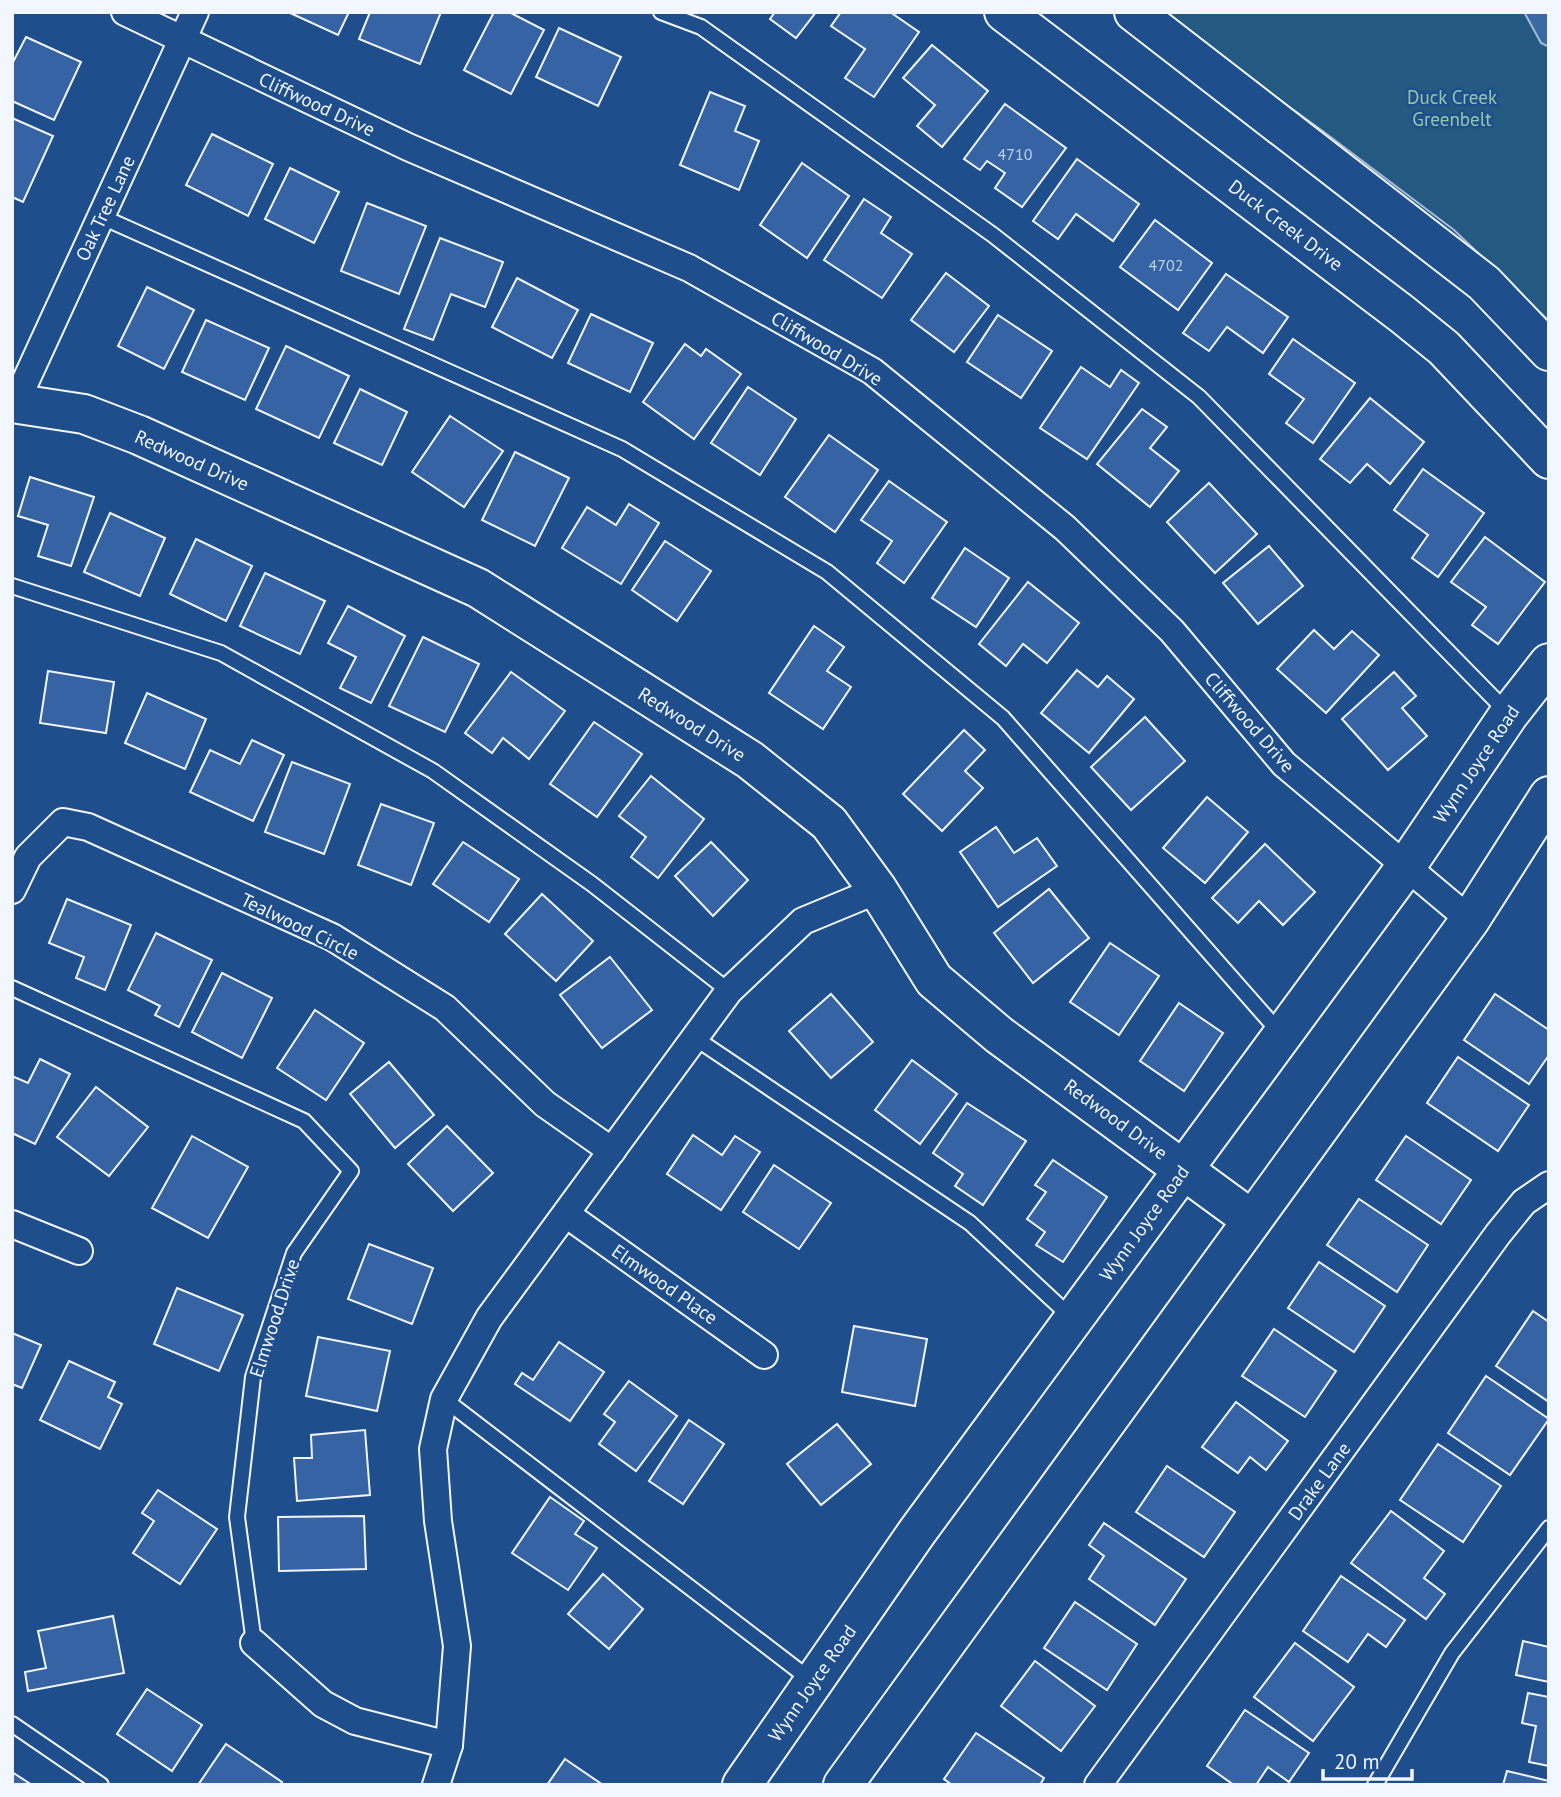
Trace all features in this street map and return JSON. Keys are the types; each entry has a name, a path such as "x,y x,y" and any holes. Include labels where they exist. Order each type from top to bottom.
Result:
{"main road":[{"name":"Duck Creek Drive","path":"1004,12 1444,348 1549,459"},
{"path":"1134,12 1484,283 1549,351"},
{"name":"Redwood Drive","path":"13,405 84,414 139,435 478,588 750,760 829,823 878,890 934,980 999,1035 1252,1220"},
{"name":"Wynn Joyce Road","path":"742,1785 917,1532 1405,868 1509,714 1549,663"},
{"path":"843,1785 1470,920 1549,796"}],"street":[{"name":"Cliffwood Drive","path":"125,12 408,147 689,268 872,371 1065,528 1172,631 1284,764 1470,920"},
{"name":"Oak Tree Lane","path":"13,405 195,12"},
{"name":"Tealwood Circle","path":"12,890 28,857 63,822 88,827 332,937 444,1008 545,1104 612,1151"},
{"path":"436,1785 449,1745 457,1646 438,1521 433,1449 444,1399 489,1318 729,991 803,921 878,890"},
{"name":"Drake Lane","path":"1098,1785 1498,1234 1524,1202 1549,1185"},
{"name":"Elmwood Place","path":"566,1214 764,1355"},
{"path":"12,1224 79,1251"},
{"name":"Elmwood Drive","path":"254,1643 323,1704 355,1721 449,1745"}],"lane":[{"path":"661,12 701,27 993,235 1199,397 1509,714"},
{"path":"102,216 622,449 827,572 1003,718 1282,1035"},
{"path":"12,586 221,653 421,765 592,884 729,991"},
{"name":"Elmwood Drive","path":"12,988 304,1121 351,1171 294,1253 253,1377 237,1517 254,1643"},
{"path":"695,1038 970,1223 1073,1319"},
{"path":"444,1399 813,1681"},
{"path":"1375,1785 1452,1653 1549,1528"},
{"path":"12,1724 101,1785"}],"green space":[{"name":"Duck Creek Greenbelt","path":"1158,12 1549,12 1549,321 1454,230"}],"shaded area":[{"path":"1524,12 1549,12 1549,47 1541,43"}],"building":[{"path":"288,12 349,12 338,35"},
{"path":"370,12 441,12 420,64 359,39"},
{"path":"494,12 509,12 544,30 511,94 464,70"},
{"path":"775,12 816,12 796,38 770,19"},
{"path":"841,12 890,12 919,32 874,97 845,78 865,49 831,26"},
{"path":"559,28 621,57 598,106 536,77"},
{"path":"26,37 81,62 54,120 12,101 12,64"},
{"path":"932,45 988,91 942,147 917,126 935,105 903,78"},
{"path":"710,92 745,106 735,131 759,141 739,190 680,165"},
{"path":"1005,104 1066,148 1022,207 995,188 1005,173 987,161 980,170 964,159"},
{"path":"12,118 53,136 23,202 12,197"},
{"path":"212,134 273,164 248,216 186,185"},
{"path":"1077,159 1139,204 1113,241 1076,214 1058,239 1033,221"},
{"path":"802,163 849,196 807,258 760,225"},
{"path":"290,168 339,192 314,243 265,219"},
{"path":"864,199 891,217 881,233 912,254 882,298 824,260"},
{"path":"367,203 426,226 399,294 341,271"},
{"path":"1155,220 1212,263 1178,310 1120,267"},
{"path":"440,238 503,262 485,307 451,294 433,340 404,329"},
{"path":"946,273 989,306 954,352 911,320"},
{"path":"1226,274 1288,317 1263,353 1227,327 1209,351 1183,333"},
{"path":"517,278 578,310 552,358 492,327"},
{"path":"147,287 194,310 164,369 118,346"},
{"path":"591,314 653,343 630,392 568,363"},
{"path":"998,315 1052,351 1021,398 967,362"},
{"path":"206,320 269,348 245,400 182,372"},
{"path":"1293,339 1355,383 1313,443 1286,423 1304,399 1269,374"},
{"path":"685,344 701,356 706,349 741,374 694,439 643,402"},
{"path":"286,346 349,376 319,438 256,409"},
{"path":"1081,367 1110,387 1121,370 1139,383 1087,459 1040,428"},
{"path":"748,387 796,419 760,475 711,443"},
{"path":"360,389 407,412 382,465 334,443"},
{"path":"1370,398 1424,442 1390,484 1367,464 1350,483 1320,459"},
{"path":"1142,409 1167,427 1150,448 1179,471 1150,507 1097,464"},
{"path":"450,416 503,451 464,507 412,472"},
{"path":"829,435 878,470 835,532 785,497"},
{"path":"515,452 569,478 535,546 482,520"},
{"path":"1423,469 1484,513 1438,577 1412,558 1428,535 1394,510"},
{"path":"30,477 94,497 71,566 38,556 48,525 18,516"},
{"path":"889,481 947,522 904,583 877,563 892,541 861,520"},
{"path":"1209,483 1257,534 1215,573 1167,522"},
{"path":"629,504 659,523 621,584 562,548 587,507 616,525"},
{"path":"110,513 165,538 140,596 84,572"},
{"path":"1485,537 1545,582 1498,644 1472,625 1486,607 1451,582"},
{"path":"196,539 252,566 226,621 170,594"},
{"path":"665,541 711,571 677,621 632,590"},
{"path":"1269,546 1303,586 1258,624 1223,583"},
{"path":"965,548 1009,578 976,627 932,598"},
{"path":"265,573 325,601 300,654 240,626"},
{"path":"1028,582 1079,623 1047,663 1023,644 1006,666 979,644"},
{"path":"348,606 405,636 371,703 340,688 356,657 328,643"},
{"path":"814,626 844,647 827,671 851,687 823,729 769,693"},
{"path":"1314,630 1334,649 1352,631 1379,655 1326,713 1277,669"},
{"path":"423,637 479,664 445,732 389,706"},
{"path":"1077,670 1098,687 1107,676 1134,699 1089,753 1041,713"},
{"path":"48,671 114,682 106,733 40,723"},
{"path":"511,672 565,711 529,759 503,738 492,753 465,733"},
{"path":"1394,672 1416,696 1402,708 1427,736 1388,770 1342,719"},
{"path":"147,693 206,719 185,769 125,743"},
{"path":"1145,717 1185,761 1131,810 1091,767"},
{"path":"594,722 642,754 597,817 550,784"},
{"path":"964,730 985,750 965,771 983,788 942,831 903,794"},
{"path":"252,740 284,755 253,821 190,792 210,750 240,764"},
{"path":"292,762 350,784 324,854 265,832"},
{"path":"651,776 704,819 658,878 631,857 646,837 619,816"},
{"path":"1207,797 1248,832 1205,883 1163,848"},
{"path":"381,804 434,823 411,885 358,865"},
{"path":"996,827 1014,853 1037,838 1057,866 998,907 960,852"},
{"path":"463,842 519,879 489,922 433,884"},
{"path":"711,842 748,880 713,916 675,876"},
{"path":"1265,844 1315,892 1283,925 1259,901 1238,923 1212,898"},
{"path":"1049,889 1089,938 1033,983 994,933"},
{"path":"542,894 593,941 556,981 505,934"},
{"path":"67,899 131,925 105,990 76,978 84,957 49,943"},
{"path":"156,933 212,960 179,1027 155,1015 160,1006 128,990"},
{"path":"1110,943 1159,976 1119,1035 1070,1002"},
{"path":"610,957 652,1010 602,1048 560,995"},
{"path":"222,973 272,998 242,1058 192,1032"},
{"path":"831,994 873,1042 831,1078 789,1031"},
{"path":"1495,994 1549,1030 1549,1055 1529,1084 1464,1040"},
{"path":"1179,1003 1223,1033 1184,1091 1140,1061"},
{"path":"315,1010 364,1043 326,1100 277,1068"},
{"path":"1458,1057 1529,1105 1498,1151 1427,1103"},
{"path":"40,1059 70,1074 35,1144 12,1133 12,1076 28,1083"},
{"path":"912,1060 957,1094 920,1144 875,1110"},
{"path":"389,1062 434,1115 395,1148 350,1094"},
{"path":"96,1087 148,1127 109,1176 57,1137"},
{"path":"967,1103 1026,1141 983,1205 955,1186 963,1174 933,1153"},
{"path":"447,1126 493,1173 453,1211 408,1164"},
{"path":"693,1135 722,1155 735,1136 760,1152 721,1210 667,1174"},
{"path":"192,1136 248,1167 208,1238 152,1208"},
{"path":"1406,1136 1471,1180 1441,1224 1376,1180"},
{"path":"1053,1160 1107,1197 1063,1262 1036,1245 1045,1232 1027,1219 1046,1192 1035,1185"},
{"path":"774,1165 831,1203 799,1249 743,1212"},
{"path":"1359,1199 1428,1245 1397,1292 1327,1245"},
{"path":"369,1244 433,1268 412,1324 348,1299"},
{"path":"1319,1262 1385,1306 1354,1352 1288,1308"},
{"path":"177,1288 243,1315 219,1371 154,1344"},
{"path":"1533,1311 1549,1322 1549,1402 1496,1366"},
{"path":"854,1326 927,1339 915,1406 842,1392"},
{"path":"1274,1329 1336,1371 1305,1417 1242,1376"},
{"path":"12,1333 41,1345 22,1388 12,1384"},
{"path":"318,1337 390,1351 377,1411 306,1396"},
{"path":"559,1342 604,1372 570,1421 515,1384 522,1373 533,1380"},
{"path":"69,1361 115,1382 108,1397 122,1404 100,1449 40,1420"},
{"path":"1486,1376 1549,1419 1510,1475 1448,1433"},
{"path":"629,1381 677,1416 636,1471 599,1444 615,1422 604,1414"},
{"path":"1236,1402 1288,1441 1266,1470 1250,1457 1238,1473 1202,1447"},
{"path":"689,1420 724,1444 683,1504 649,1481"},
{"path":"837,1424 871,1464 821,1505 787,1464"},
{"path":"365,1430 370,1495 297,1501 294,1458 312,1458 311,1435"},
{"path":"1438,1444 1501,1486 1463,1542 1400,1500"},
{"path":"1167,1466 1235,1512 1204,1557 1136,1512"},
{"path":"158,1490 217,1529 180,1584 133,1553 154,1521 142,1513"},
{"path":"550,1497 584,1521 575,1534 597,1548 568,1590 512,1553"},
{"path":"1391,1511 1444,1551 1424,1578 1445,1594 1426,1619 1351,1563"},
{"path":"364,1516 366,1569 279,1571 278,1517"},
{"path":"1104,1523 1186,1579 1155,1625 1089,1579 1104,1556 1089,1545"},
{"path":"603,1574 643,1609 609,1649 568,1614"},
{"path":"1341,1576 1405,1620 1386,1647 1368,1634 1348,1662 1303,1631"},
{"path":"1075,1602 1137,1644 1107,1690 1044,1648"},
{"path":"113,1616 124,1673 28,1691 25,1672 46,1668 38,1631"},
{"path":"1523,1641 1549,1647 1549,1682 1516,1675"},
{"path":"1295,1643 1354,1687 1313,1741 1254,1697"},
{"path":"1035,1661 1095,1706 1061,1751 1001,1706"},
{"path":"147,1689 202,1725 172,1771 117,1734"},
{"path":"1528,1693 1549,1697 1549,1766 1529,1762 1536,1726 1522,1723"},
{"path":"1245,1710 1309,1753 1289,1782 1268,1767 1256,1785 1234,1785 1207,1766"},
{"path":"976,1733 1044,1778 1040,1785 952,1785 944,1779"},
{"path":"226,1744 282,1782 280,1785 198,1785"},
{"path":"565,1759 603,1785 547,1785"},
{"path":"1507,1771 1549,1781 1549,1785 1503,1785"},
{"path":"12,1772 32,1785 12,1785"}]}
